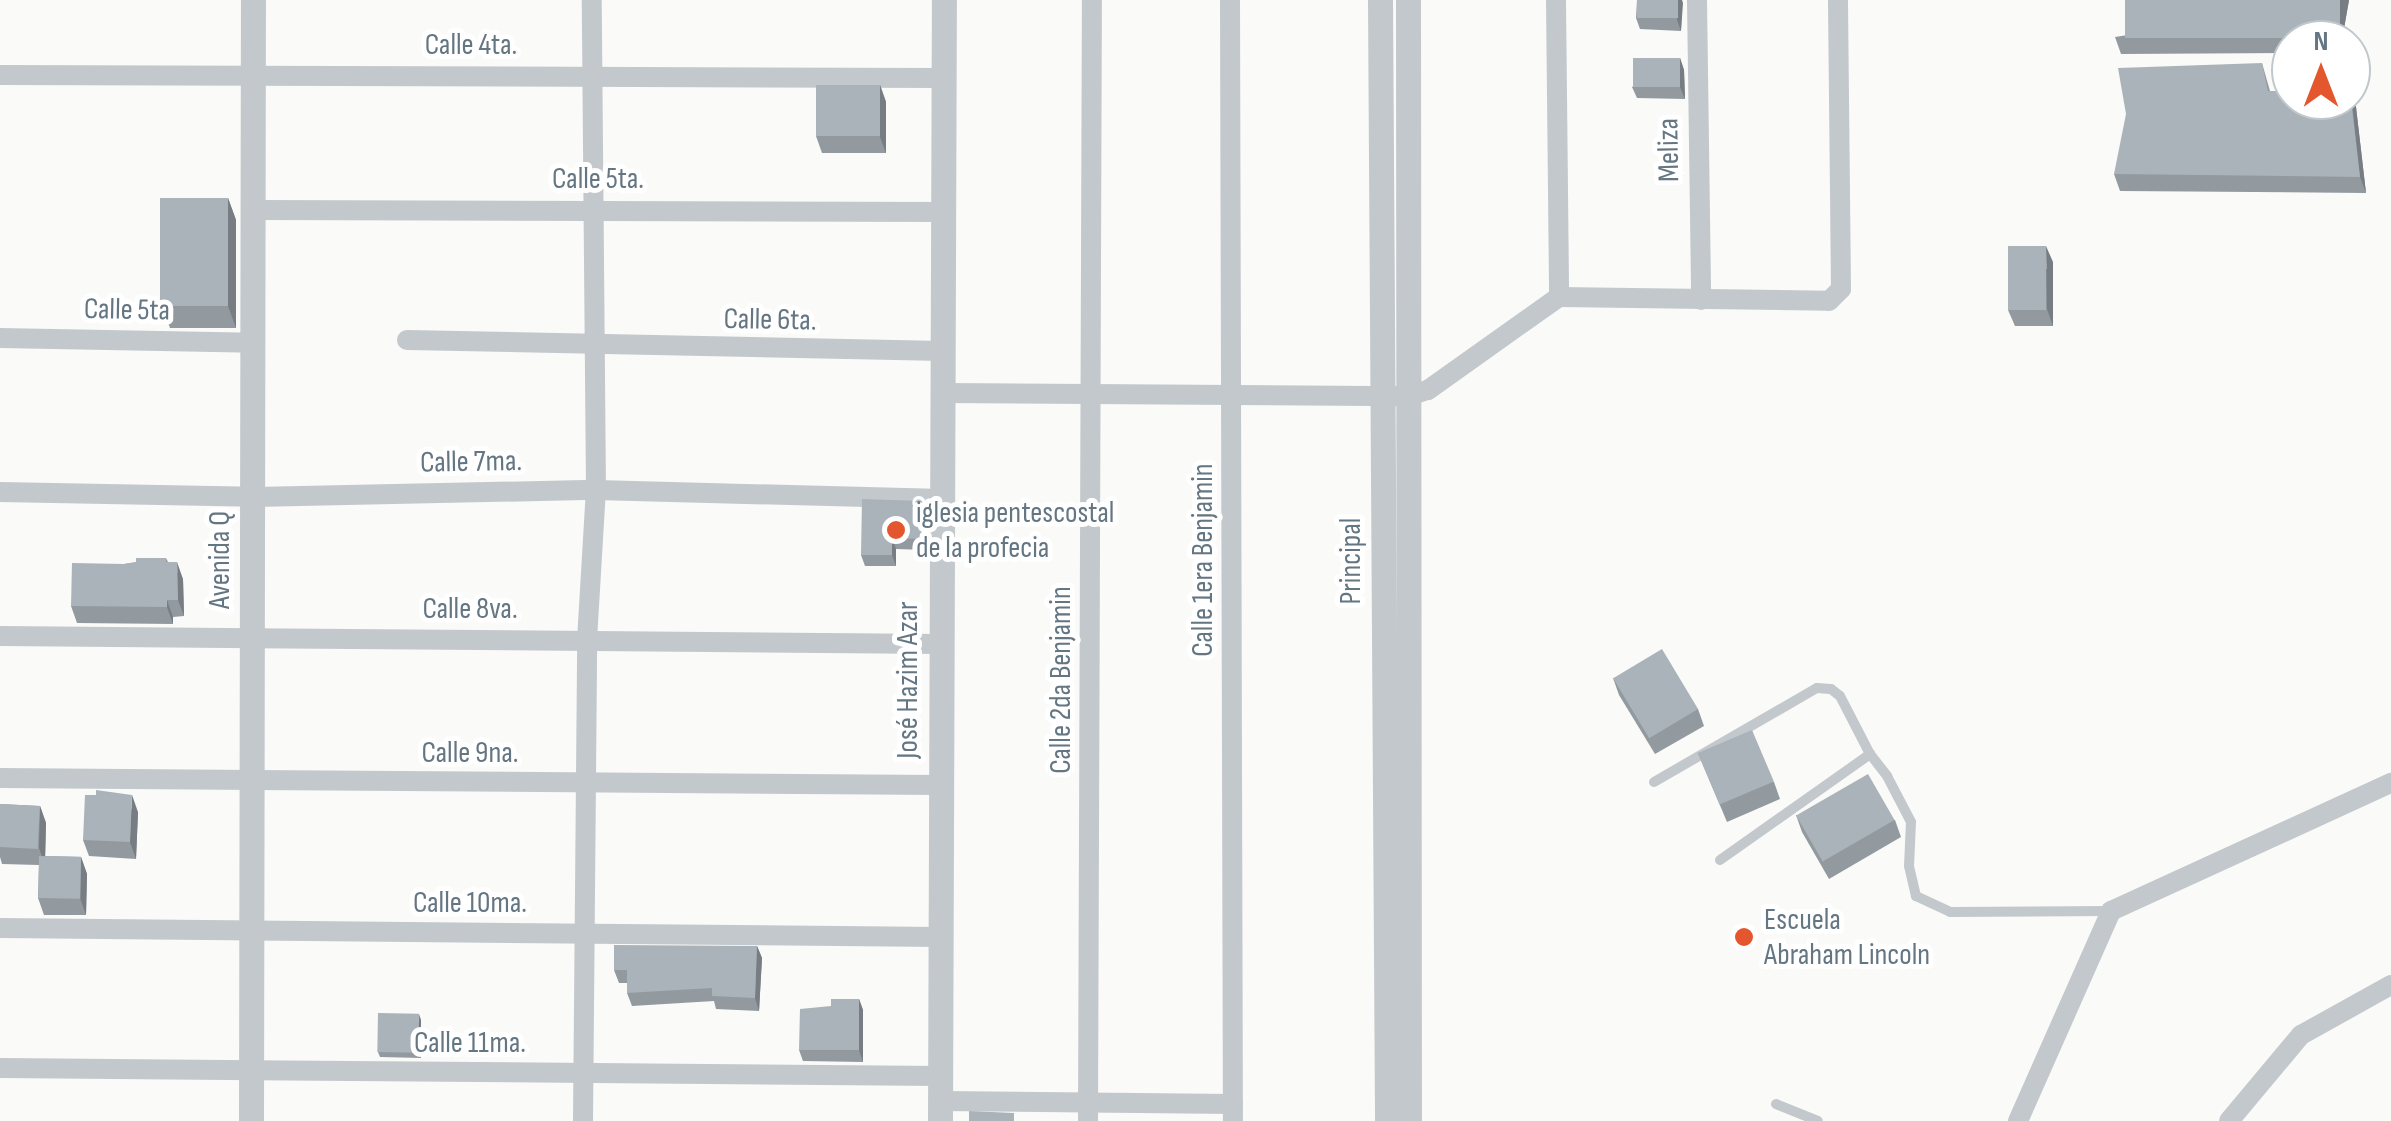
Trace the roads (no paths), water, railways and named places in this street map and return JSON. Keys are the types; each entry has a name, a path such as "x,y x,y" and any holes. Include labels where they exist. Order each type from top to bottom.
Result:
{"street":[{"name":"Avenida Q","path":"251,1121 253,0"},
{"path":"583,1121 587,640 596,490 592,0"},
{"name":"José Hazim Azar","path":"940,1099 944,0"},
{"name":"Calle 2da Benjamin","path":"1088,1112 1092,0"},
{"name":"Calle 1era Benjamin","path":"1230,0 1233,1113"},
{"name":"Principal","path":"1380,0 1387,1121"},
{"name":"Principal","path":"1408,0 1409,1121"},
{"path":"1556,0 1559,297"},
{"name":"Meliza","path":"1697,0 1701,300"},
{"path":"943,393 1409,396 1428,390 1559,297 1829,301 1841,289 1838,0"},
{"name":"Calle 4ta.","path":"0,76 591,74 943,78"},
{"name":"Calle 5ta.","path":"253,210 944,212"},
{"name":"Calle 5ta","path":"0,338 253,343"},
{"name":"Calle 6ta.","path":"407,340 944,351"},
{"name":"Calle 7ma.","path":"0,492 252,497 596,490 942,499"},
{"name":"Calle 8va.","path":"0,636 940,644"},
{"name":"Calle 9na.","path":"0,778 252,783 940,785"},
{"path":"2018,1121 2111,911 2391,783"},
{"name":"Calle 10ma.","path":"0,928 940,937"},
{"path":"2229,1121 2301,1034 2391,985"},
{"name":"Calle 11ma.","path":"0,1068 584,1073 1088,1112 1233,1113"}],"lane":[{"path":"1654,782 1817,688 1832,689 1840,696 1911,822 1909,866 1916,896 1950,912 2111,911"},
{"path":"1720,860 1870,754"},
{"path":"1776,1104 1818,1121"}],"place":[{"name":"iglesia pentescostal de la profecia","path":"896,530"},
{"name":"Escuela Abraham Lincoln","path":"1744,937"}]}
